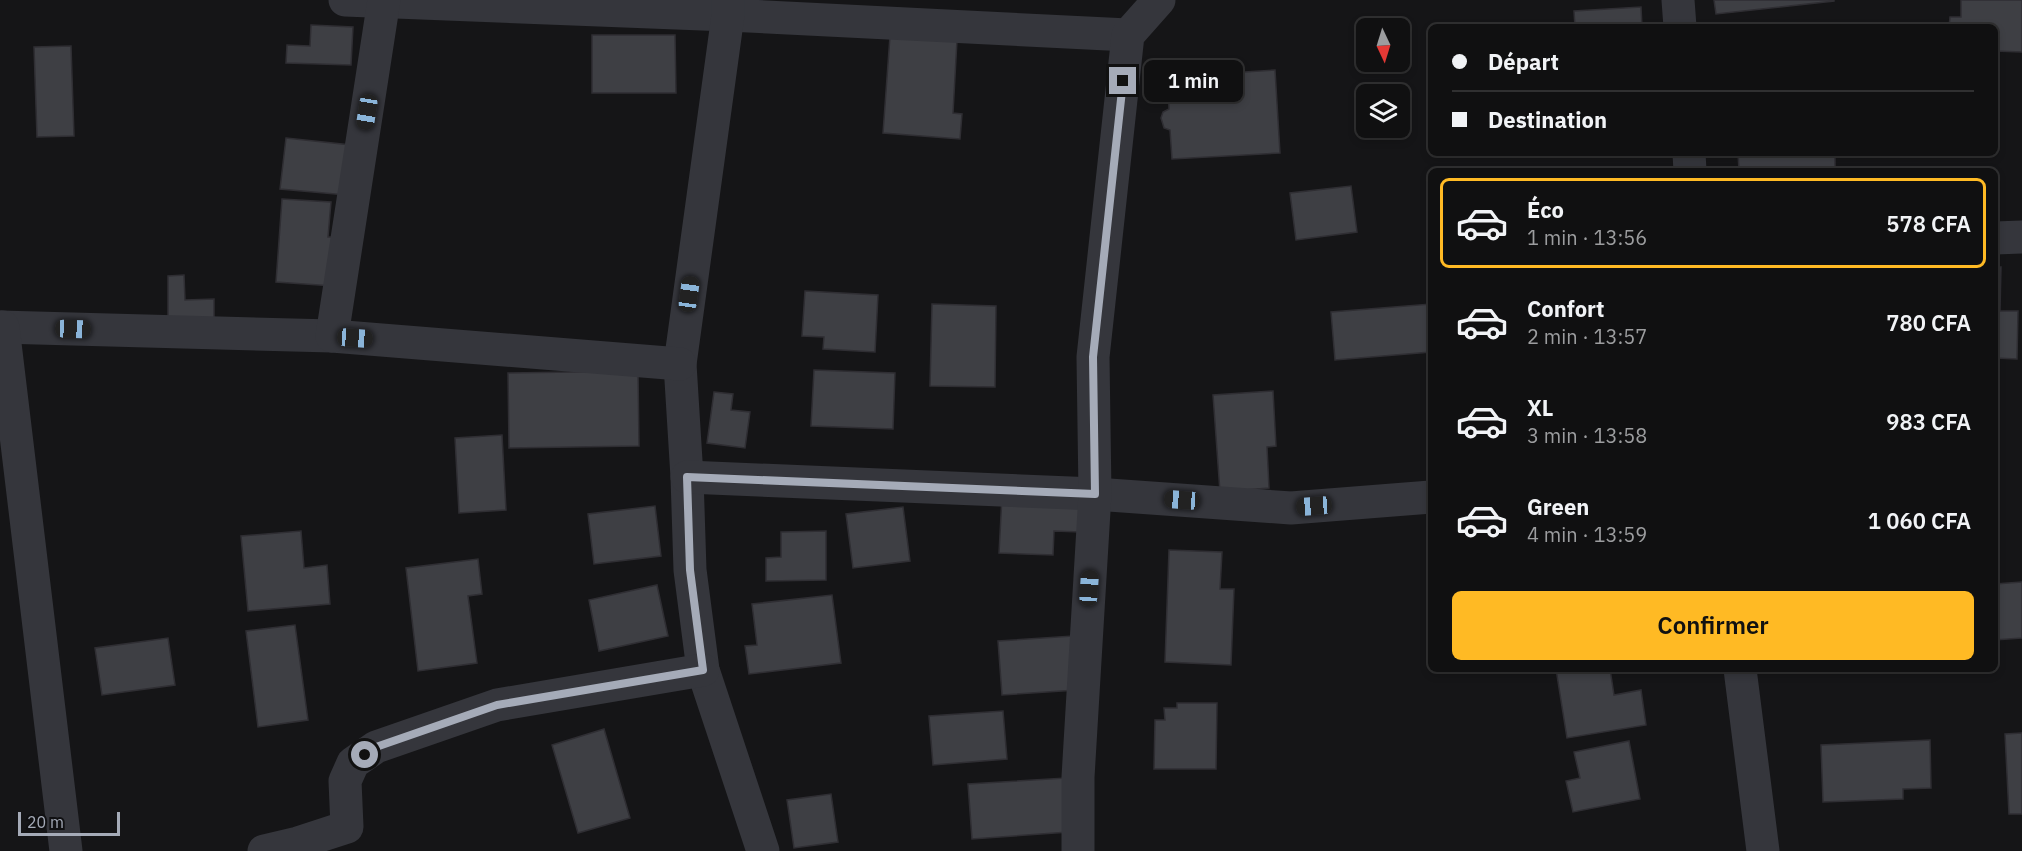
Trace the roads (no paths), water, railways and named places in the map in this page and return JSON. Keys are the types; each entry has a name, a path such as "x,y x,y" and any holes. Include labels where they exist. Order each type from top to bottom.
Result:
{"street":[{"path":"345,0 728,8 1128,35"},
{"path":"332,336 384,0"},
{"path":"1078,851 1078,777 1095,494 1093,357 1128,35 1159,0"},
{"path":"1678,0 1680,24"},
{"path":"728,8 680,364 690,570 703,670 763,851"},
{"path":"1998,238 2022,237"},
{"path":"66,851 1,327 332,336 680,364"},
{"path":"687,477 1095,494 1291,508 1428,498"},
{"path":"264,851 298,843 354,839 345,781 353,764 376,747 497,705 703,670"},
{"path":"1740,672 1763,851"}]}
